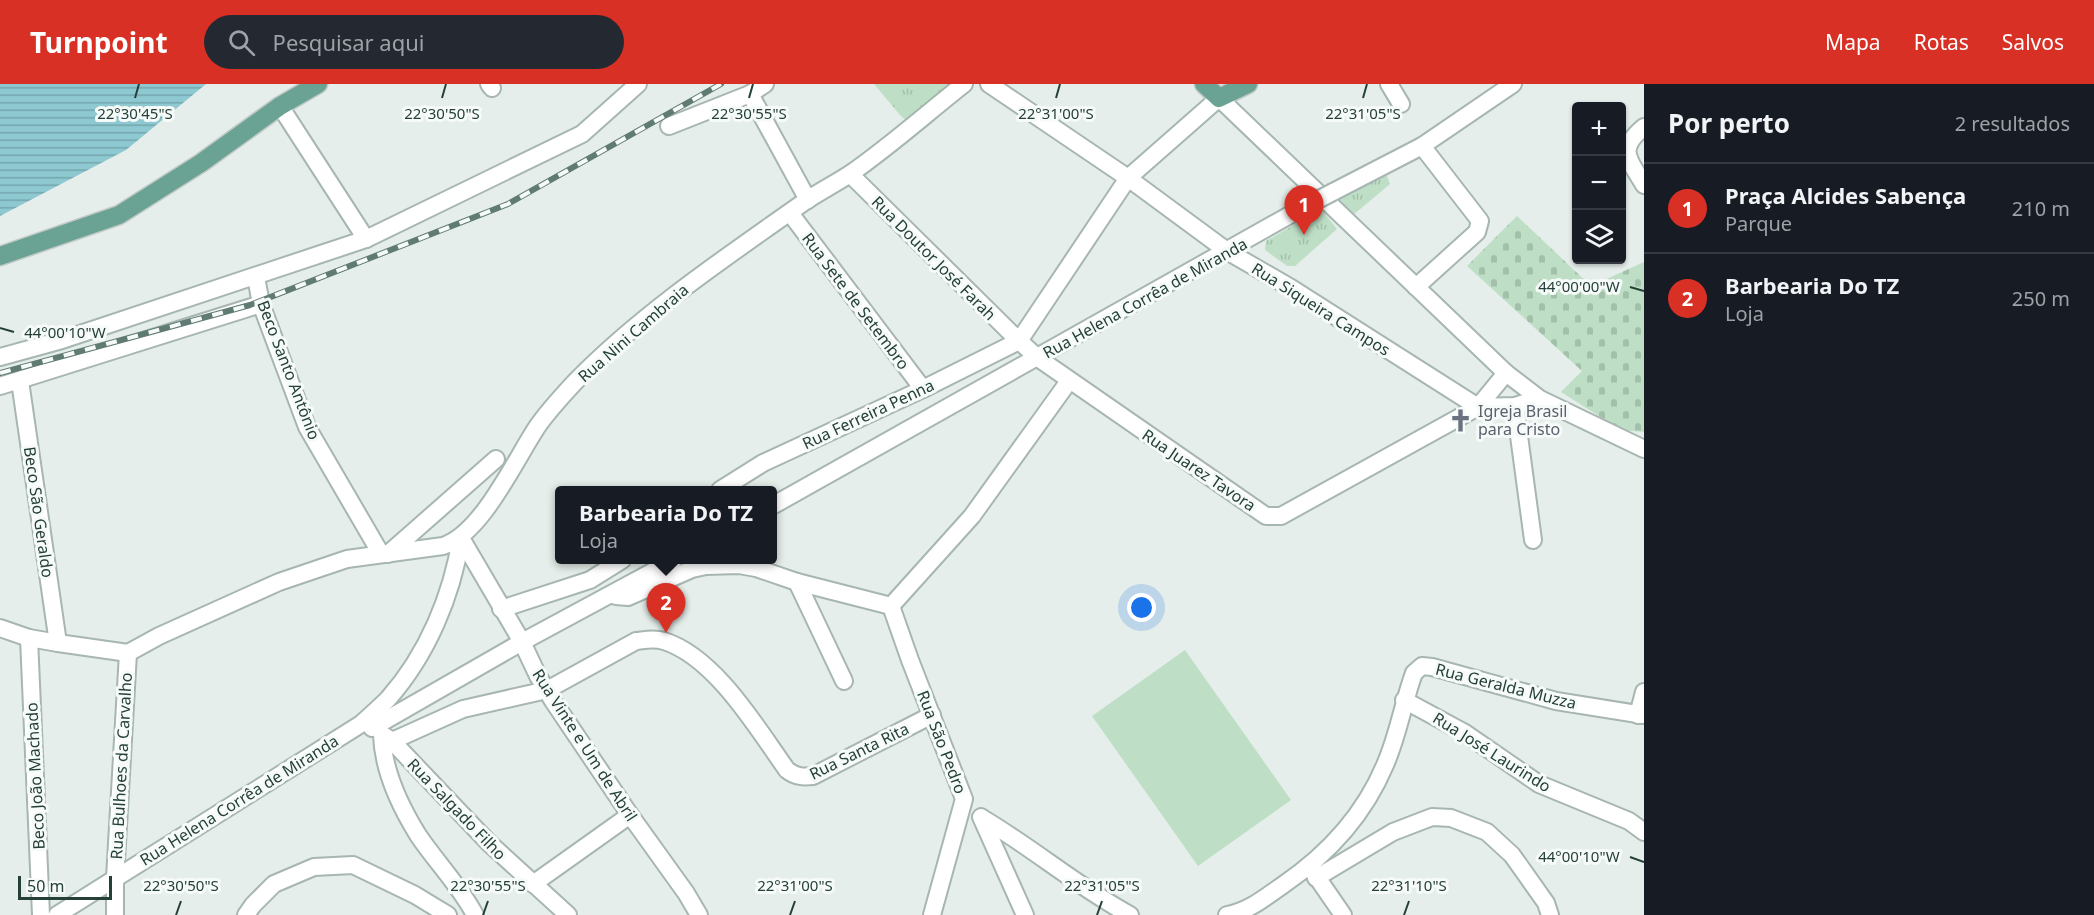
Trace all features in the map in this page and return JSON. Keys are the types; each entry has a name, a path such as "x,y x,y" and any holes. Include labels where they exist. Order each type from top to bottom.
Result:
{"main road":[{"path":"0,256 119,215 192,169 280,106 318,84"},
{"path":"1204,84 1219,98 1248,84"}],"street":[{"path":"0,357 62,340 366,239 582,134 638,84"},
{"path":"669,126 750,94 765,84"},
{"name":"Rua Nini Cambraia","path":"461,538 494,496 538,425 594,362 688,285 808,200 850,174 964,84"},
{"name":"Rua Siqueira Campos","path":"990,84 1128,178 1227,251 1291,288 1478,407"},
{"path":"1389,84 1401,104"},
{"name":"Rua Helena Corrêa de Miranda","path":"777,503 1304,207 1422,146 1513,84"},
{"path":"750,94 808,200"},
{"path":"1019,341 1128,178 1219,98 1506,373 1540,399 1641,446"},
{"path":"280,106 366,239"},
{"path":"1638,132 1628,144 1627,153 1644,185"},
{"path":"1416,287 1477,232 1480,221 1422,146"},
{"name":"Rua Doutor José Farah","path":"850,174 1019,341"},
{"name":"Rua Sete de Setembro","path":"790,213 923,389"},
{"name":"Beco Santo Antônio","path":"256,277 261,304 307,427 384,554"},
{"path":"0,386 261,304"},
{"name":"Rua Juarez Tavora","path":"1019,341 1069,381 1266,516 1281,516 1478,407 1506,373"},
{"name":"Rua Ferreira Penna","path":"727,486 763,464 1019,341"},
{"name":"Beco São Geraldo","path":"20,381 58,643"},
{"path":"611,594 617,597 628,597 692,569 748,566 796,582 891,606 972,516 1069,381"},
{"path":"1478,407 1515,406 1540,399"},
{"path":"1515,406 1533,540"},
{"path":"384,554 496,459"},
{"path":"461,538 456,569 432,632 414,664 388,699 377,732 403,807 418,834 475,915"},
{"name":"Rua Bulhoes da Carvalho","path":"0,628 29,638 128,653 159,636 279,582 347,559 443,546 461,538"},
{"name":"Rua Vinte e Um de Abril","path":"461,538 522,642 547,690 699,915"},
{"path":"501,609 590,580 616,564"},
{"name":"Rua Helena Corrêa de Miranda","path":"57,915 115,878 377,732 522,642 667,564"},
{"path":"796,582 844,681"},
{"name":"Rua São Pedro","path":"891,606 964,799 932,915"},
{"name":"Beco João Machado","path":"29,638 41,915"},
{"name":"Rua Santa Rita","path":"547,690 636,641 651,639 664,641 704,664 742,705 788,770 794,775 803,777 813,776 932,715"},
{"name":"Rua Bulhoes da Carvalho","path":"115,915 115,878 128,653"},
{"name":"Rua Geralda Muzza","path":"1313,872 1368,800 1392,747 1404,700 1414,673 1422,666 1556,701 1641,715"},
{"path":"377,732 547,690"},
{"path":"1641,715 1644,692"},
{"name":"Rua José Laurindo","path":"1404,700 1464,733 1539,784 1629,821 1644,832"},
{"name":"Rua Salgado Filho","path":"377,732 489,843 568,915"},
{"path":"964,799 982,818 1018,840 1108,903 1130,915"},
{"path":"533,884 630,815"},
{"path":"1227,915 1243,912 1313,872 1393,832 1432,817 1451,818 1487,832 1512,855 1546,903 1550,915"},
{"path":"982,818 1025,915"},
{"path":"246,915 274,884 314,867 352,866 415,896 448,915"},
{"path":"1313,872 1343,915"}],"green space":[{"path":"874,84 956,84 909,123"},
{"path":"1382,173 1387,176 1390,184 1352,216 1338,200"},
{"path":"1321,209 1337,229 1295,266 1287,266 1265,250 1266,241"},
{"path":"1517,216 1591,286 1644,262 1644,432 1621,430 1561,392 1582,371 1467,266"},
{"path":"1185,650 1291,800 1198,866 1092,716"}],"water":[{"path":"0,84 206,84 126,150 0,216"}],"railway":[{"path":"0,373 250,305 508,204 721,84"}],"place":[{"name":"Praça Alcides Sabença","path":"1304,235"},
{"name":"Igreja Brasil para Cristo","path":"1460,420"},
{"name":"Barbearia Do TZ","path":"666,633"}]}
